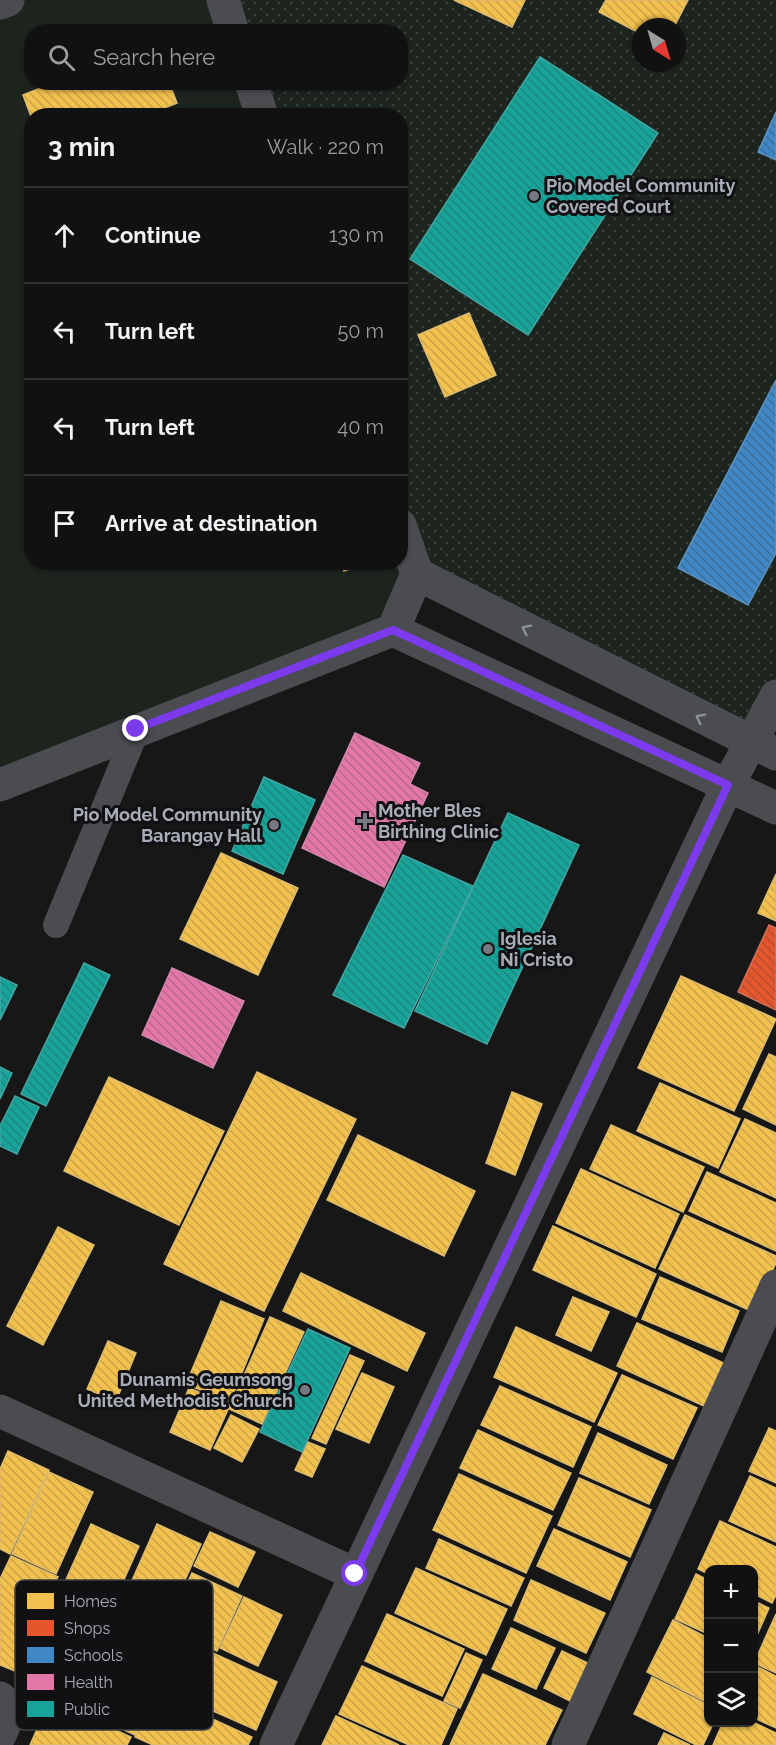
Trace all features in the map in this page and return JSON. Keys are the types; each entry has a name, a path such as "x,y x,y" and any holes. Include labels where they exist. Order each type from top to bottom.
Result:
{"street":[{"path":"0,3 8,0"},
{"path":"223,0 230,24"},
{"path":"253,90 259,108"},
{"path":"0,785 136,729 393,630 417,574 408,548"},
{"path":"417,574 764,749"},
{"path":"393,630 776,808"},
{"path":"276,1745 728,785 764,749 776,696"},
{"path":"568,1745 776,1286"},
{"path":"0,1411 355,1574"},
{"path":"0,1698 8,1706 6,1721 0,1735"}],"lane":[{"path":"56,925 136,729"}],"shaded area":[{"path":"8,0 223,0 231,24 24,24 24,90 253,90 260,108 24,108 24,570 408,570 408,568 417,574 393,630 0,785 0,3"},
{"path":"223,0 776,0 776,696 752,744 417,574 408,548 408,108 260,108 253,90 408,90 408,24 231,24"}],"building: Homes":[{"path":"454,0 525,0 512,27"},
{"path":"606,0 688,0 679,18 632,18 632,29 599,12"},
{"path":"36,90 172,90 177,103 164,108 28,108 23,95"},
{"path":"469,313 496,375 445,397 418,335"},
{"path":"221,853 298,888 258,975 180,939"},
{"path":"776,874 776,921 758,913"},
{"path":"681,976 776,1019 734,1111 638,1068"},
{"path":"769,1054 776,1057 776,1125 743,1109"},
{"path":"257,1072 356,1119 264,1311 164,1264"},
{"path":"109,1077 224,1131 179,1225 64,1171"},
{"path":"660,1083 740,1119 718,1168 637,1131"},
{"path":"512,1092 542,1104 515,1175 486,1163"},
{"path":"745,1119 776,1133 776,1198 720,1172"},
{"path":"611,1125 704,1167 683,1212 590,1169"},
{"path":"358,1135 475,1191 444,1256 327,1200"},
{"path":"581,1169 679,1214 655,1268 556,1223"},
{"path":"707,1172 776,1203 776,1251 689,1211"},
{"path":"685,1215 776,1256 776,1263 753,1312 659,1269"},
{"path":"553,1226 656,1274 636,1317 533,1270"},
{"path":"58,1227 94,1245 43,1345 7,1326"},
{"path":"301,1273 425,1333 407,1371 283,1311"},
{"path":"660,1277 739,1311 722,1352 642,1319"},
{"path":"573,1297 609,1312 591,1351 556,1335"},
{"path":"221,1301 264,1319 230,1402 186,1384"},
{"path":"270,1317 304,1332 262,1424 229,1409"},
{"path":"637,1323 726,1364 706,1407 617,1366"},
{"path":"516,1327 617,1373 594,1422 494,1377"},
{"path":"108,1341 136,1353 116,1401 87,1389"},
{"path":"350,1355 364,1361 326,1444 312,1438"},
{"path":"362,1373 394,1387 369,1443 336,1429"},
{"path":"622,1375 697,1408 673,1459 598,1425"},
{"path":"500,1386 591,1427 573,1467 481,1425"},
{"path":"189,1388 230,1405 210,1450 170,1432"},
{"path":"231,1415 259,1429 242,1462 214,1448"},
{"path":"769,1428 776,1431 776,1483 749,1471"},
{"path":"478,1430 571,1473 553,1510 460,1468"},
{"path":"598,1433 667,1465 649,1504 580,1473"},
{"path":"308,1442 325,1449 312,1477 295,1470"},
{"path":"8,1451 49,1470 10,1554 0,1549 0,1469"},
{"path":"49,1472 93,1492 56,1574 12,1554"},
{"path":"459,1474 552,1516 526,1573 433,1530"},
{"path":"750,1476 776,1488 776,1542 729,1521"},
{"path":"579,1478 651,1510 630,1557 558,1525"},
{"path":"720,1521 776,1547 776,1595 772,1603 758,1596 758,1565 704,1565 704,1572 698,1569"},
{"path":"91,1524 139,1546 124,1580 66,1580"},
{"path":"157,1524 201,1544 185,1580 132,1580"},
{"path":"554,1529 627,1562 610,1600 537,1566"},
{"path":"210,1532 255,1552 238,1587 194,1566"},
{"path":"439,1539 524,1578 511,1606 426,1568"},
{"path":"11,1556 58,1577 57,1580 15,1580 15,1671 0,1665 0,1579"},
{"path":"416,1568 507,1609 486,1655 395,1613"},
{"path":"192,1573 207,1580 189,1580"},
{"path":"696,1574 704,1578 704,1632 675,1619"},
{"path":"531,1580 605,1613 586,1653 514,1620"},
{"path":"213,1583 242,1596 217,1651 213,1649"},
{"path":"244,1597 282,1615 258,1666 220,1648"},
{"path":"758,1603 769,1608 758,1633"},
{"path":"387,1614 464,1649 442,1696 365,1661"},
{"path":"776,1614 776,1673 758,1665 758,1654"},
{"path":"673,1620 704,1636 704,1701 647,1672"},
{"path":"511,1628 555,1648 536,1689 492,1669"},
{"path":"562,1651 588,1663 570,1701 544,1688"},
{"path":"213,1653 277,1682 256,1730 213,1711"},
{"path":"466,1653 482,1660 460,1708 444,1701"},
{"path":"362,1666 457,1709 441,1745 409,1745 339,1714"},
{"path":"758,1667 776,1676 776,1728 758,1720"},
{"path":"483,1674 562,1710 545,1745 450,1745"},
{"path":"652,1677 704,1703 704,1727 712,1727 703,1745 696,1745 634,1714"},
{"path":"336,1716 399,1745 322,1745"},
{"path":"213,1719 252,1737 248,1745 153,1745 135,1737 138,1730 213,1730"},
{"path":"758,1724 776,1733 776,1745 713,1745 721,1727 758,1727"},
{"path":"37,1730 116,1730 131,1737 127,1745 30,1745"},
{"path":"124,1730 137,1730 135,1735"},
{"path":"664,1733 690,1745 658,1745"}],"building: Shops":[{"path":"769,925 776,928 776,1010 738,992"}],"building: Schools":[{"path":"776,112 776,160 758,152"},
{"path":"776,380 776,553 748,605 678,568"}],"building: Health":[{"name":"Mother Bles Birthing Clinic","path":"355,733 420,763 410,784 428,793 384,887 302,848"},
{"path":"172,968 244,1001 213,1068 142,1035"}],"building: Public":[{"name":"Pio Model Community Covered Court","path":"540,57 658,133 528,335 410,259"},
{"name":"Pio Model Community Barangay Hall","path":"264,777 315,800 283,874 232,851"},
{"name":"Iglesia Ni Cristo","path":"508,813 579,845 487,1044 415,1011"},
{"name":"Iglesia Ni Cristo","path":"403,855 473,886 404,1028 333,995"},
{"path":"84,963 110,975 46,1106 21,1094"},
{"path":"0,977 17,985 0,1020"},
{"path":"0,1067 12,1073 0,1099"},
{"path":"15,1096 39,1107 17,1154 0,1146 0,1126"},
{"name":"Dunamis Geumsong United Methodist Church","path":"308,1329 350,1348 302,1452 260,1432"}],"place":[{"name":"Pio Model Community Covered Court","path":"534,196"},
{"name":"Mother Bles Birthing Clinic","path":"365,821"},
{"name":"Pio Model Community Barangay Hall","path":"274,825"},
{"name":"Iglesia Ni Cristo","path":"488,949"},
{"name":"Dunamis Geumsong United Methodist Church","path":"305,1390"}],"route":[{"path":"136,729 393,630 728,785 355,1574"}]}
